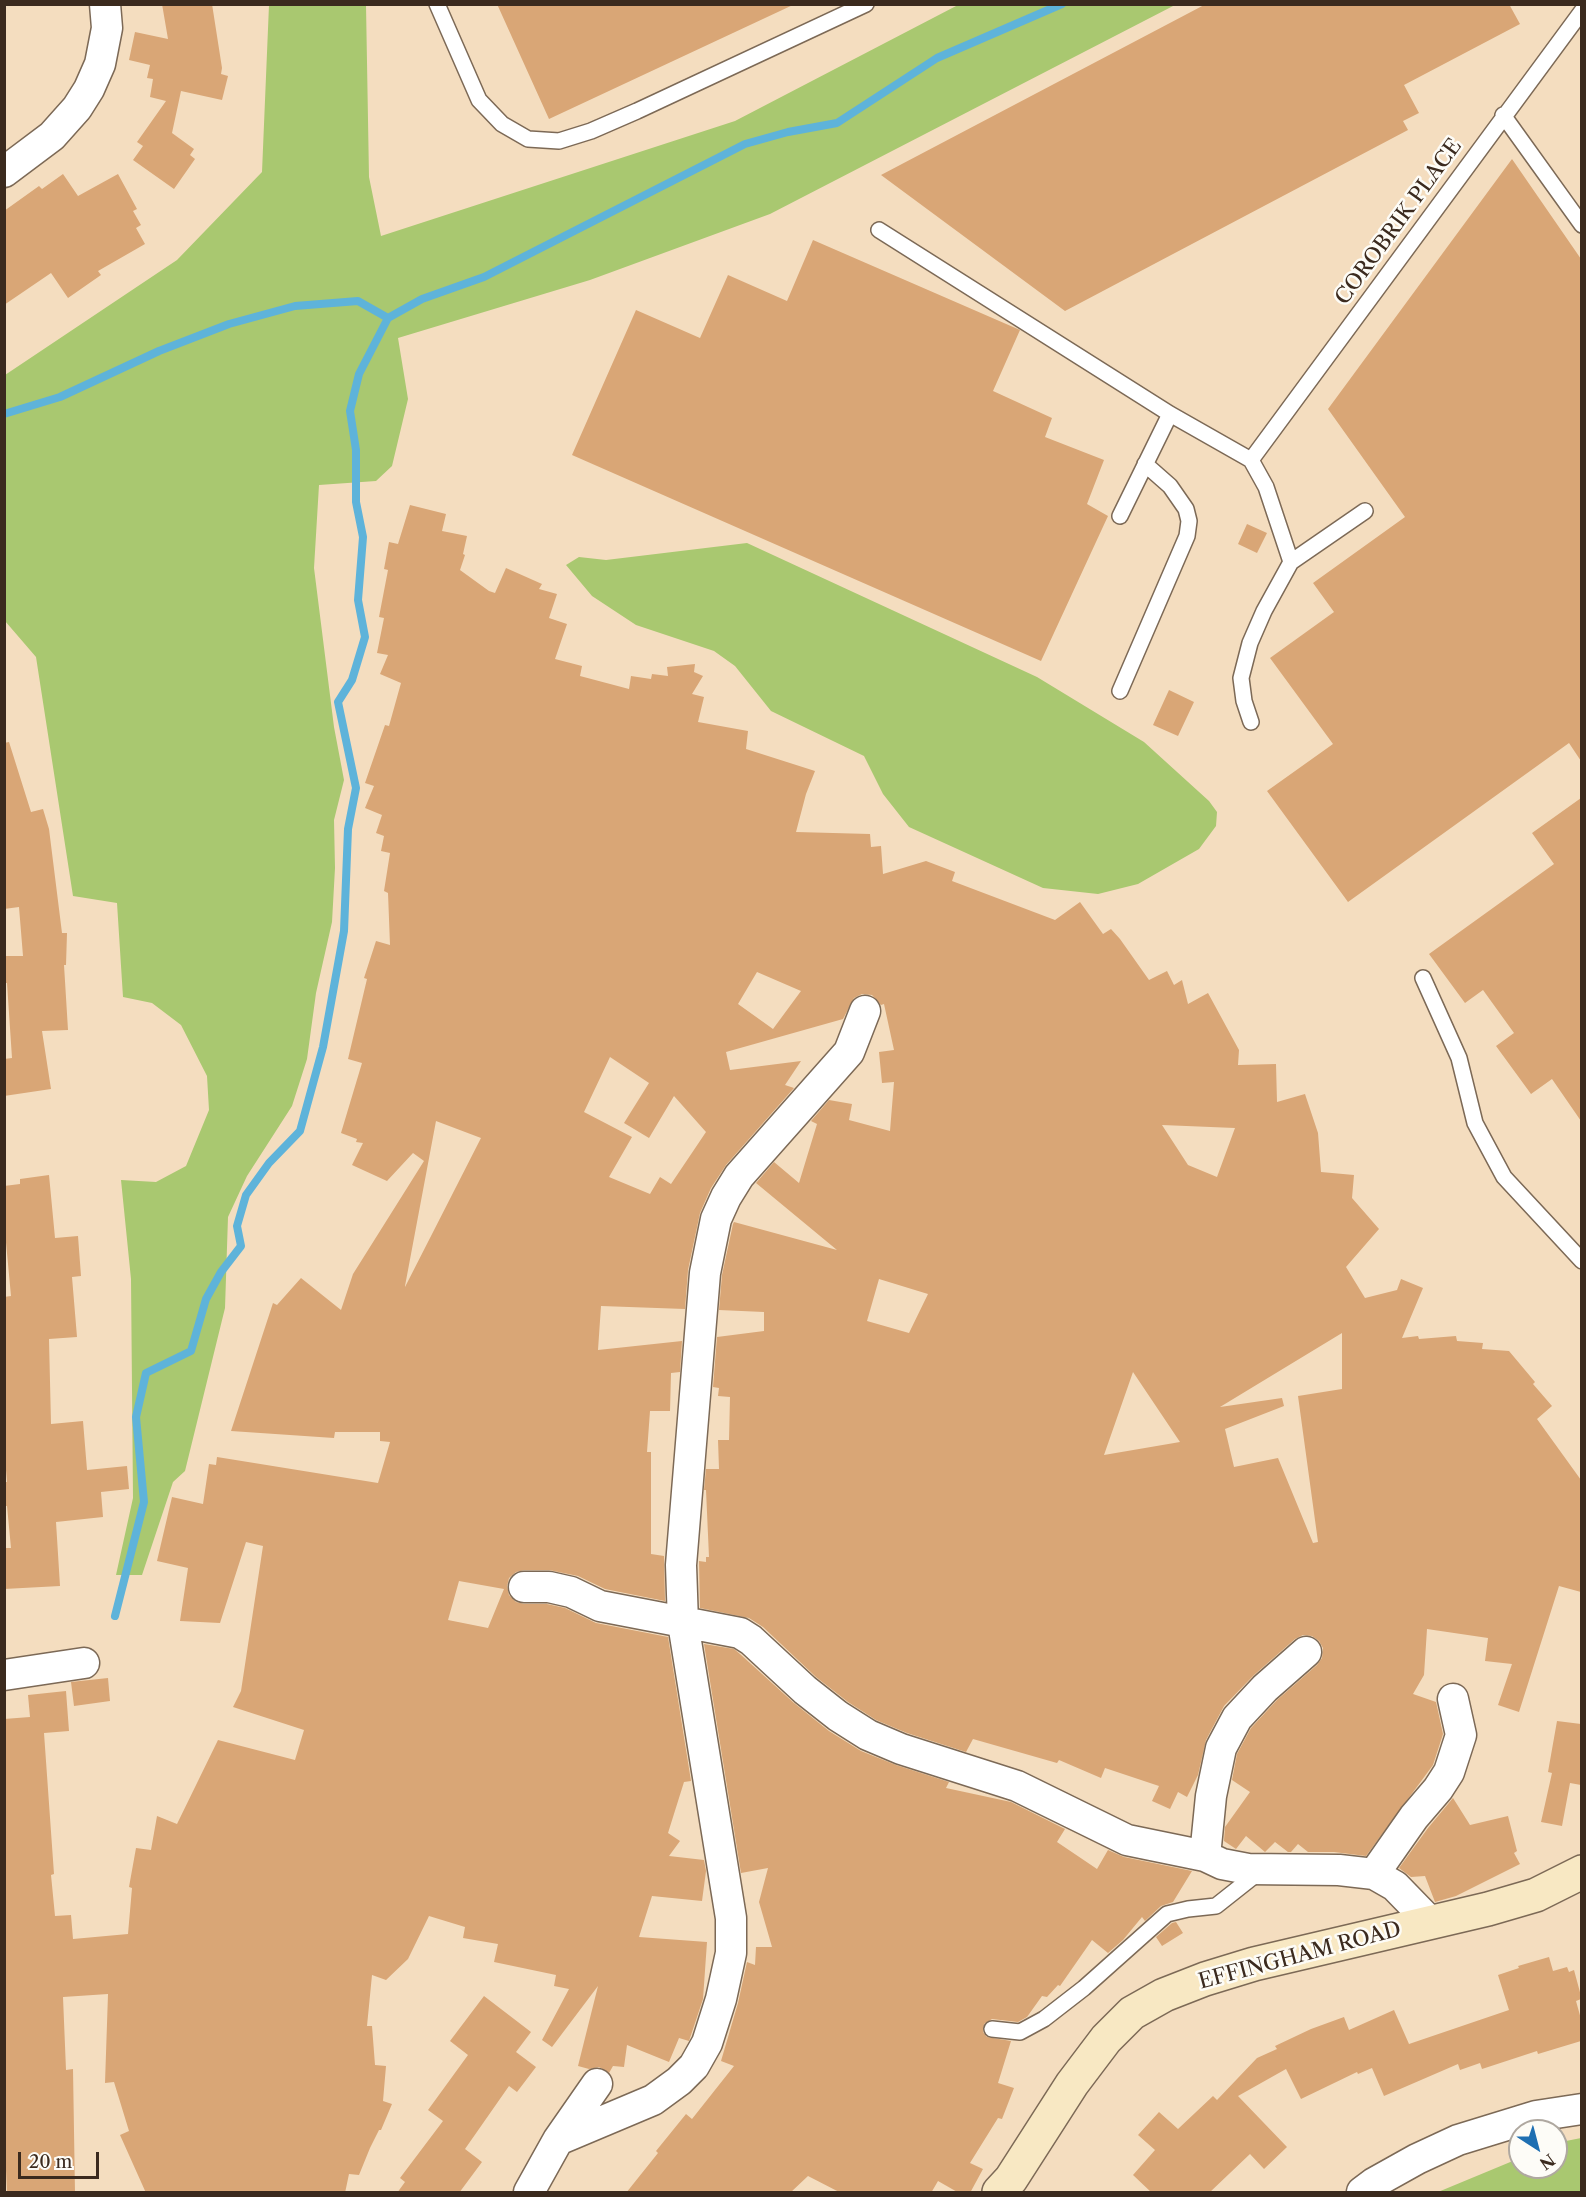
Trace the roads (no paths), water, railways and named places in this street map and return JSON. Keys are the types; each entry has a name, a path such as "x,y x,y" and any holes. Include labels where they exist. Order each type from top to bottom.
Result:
{"street":[{"path":"4,172 52,136 78,108 100,64 107,28 105,4"},
{"path":"558,2140 653,2100 680,2081 694,2066 707,2043 721,1999 731,1953 731,1918 683,1623 681,1564 693,1430 700,1308 705,1273 716,1219 726,1197 739,1176 849,1052 866,1011"},
{"path":"524,1587 549,1587 571,1592 600,1606 683,1623 724,1628 740,1633 838,1716 868,1735 901,1749 1017,1786 1128,1840 1205,1856 1222,1864 1261,1870 1339,1870 1374,1874 1395,1886 1431,1923"},
{"path":"1205,1856 1211,1796 1221,1748 1237,1718 1265,1688 1306,1652"},
{"path":"4,1675 84,1663"},
{"path":"1374,1874 1449,1772 1461,1735 1453,1699"},
{"name":"EFFINGHAM ROAD","path":"999,2193 1011,2179 1072,2084 1106,2039 1132,2013 1164,1995 1244,1967 1431,1923 1536,1894 1581,1872"},
{"path":"529,2193 558,2140 597,2084"},
{"path":"1362,2193 1374,2183 1416,2159 1458,2140 1536,2116 1581,2109"}],"lane":[{"path":"437,4 479,100 502,124 528,139 559,141 591,131 637,111 866,4"},
{"name":"COROBRIK PLACE","path":"1251,459 1581,11"},
{"path":"1503,115 1581,225"},
{"path":"879,230 1170,414 1251,459 1266,487 1291,562"},
{"path":"1120,516 1170,414"},
{"path":"1120,691 1179,557 1188,529 1186,509 1178,496 1145,464"},
{"path":"1251,722 1244,701 1241,678 1251,643 1264,611 1291,562 1365,511"},
{"path":"1423,978 1459,1058 1475,1123 1504,1176 1581,1261"},
{"path":"992,2029 1020,2032 1044,2019 1084,1988 1167,1914 1216,1906 1261,1870"}],"waterway":[{"path":"115,1616 144,1502 136,1417 146,1373 191,1351 206,1299 221,1272 241,1246 237,1226 246,1195 269,1163 300,1131 323,1047 344,931 348,829 356,788 338,702 352,680 365,637 358,600 363,537 356,502 356,450 350,411 359,374 388,318 422,299 484,277 745,144 788,132 837,123 937,58 1062,4"},
{"path":"4,414 60,397 159,351 229,324 295,306 358,301 388,318"}]}
